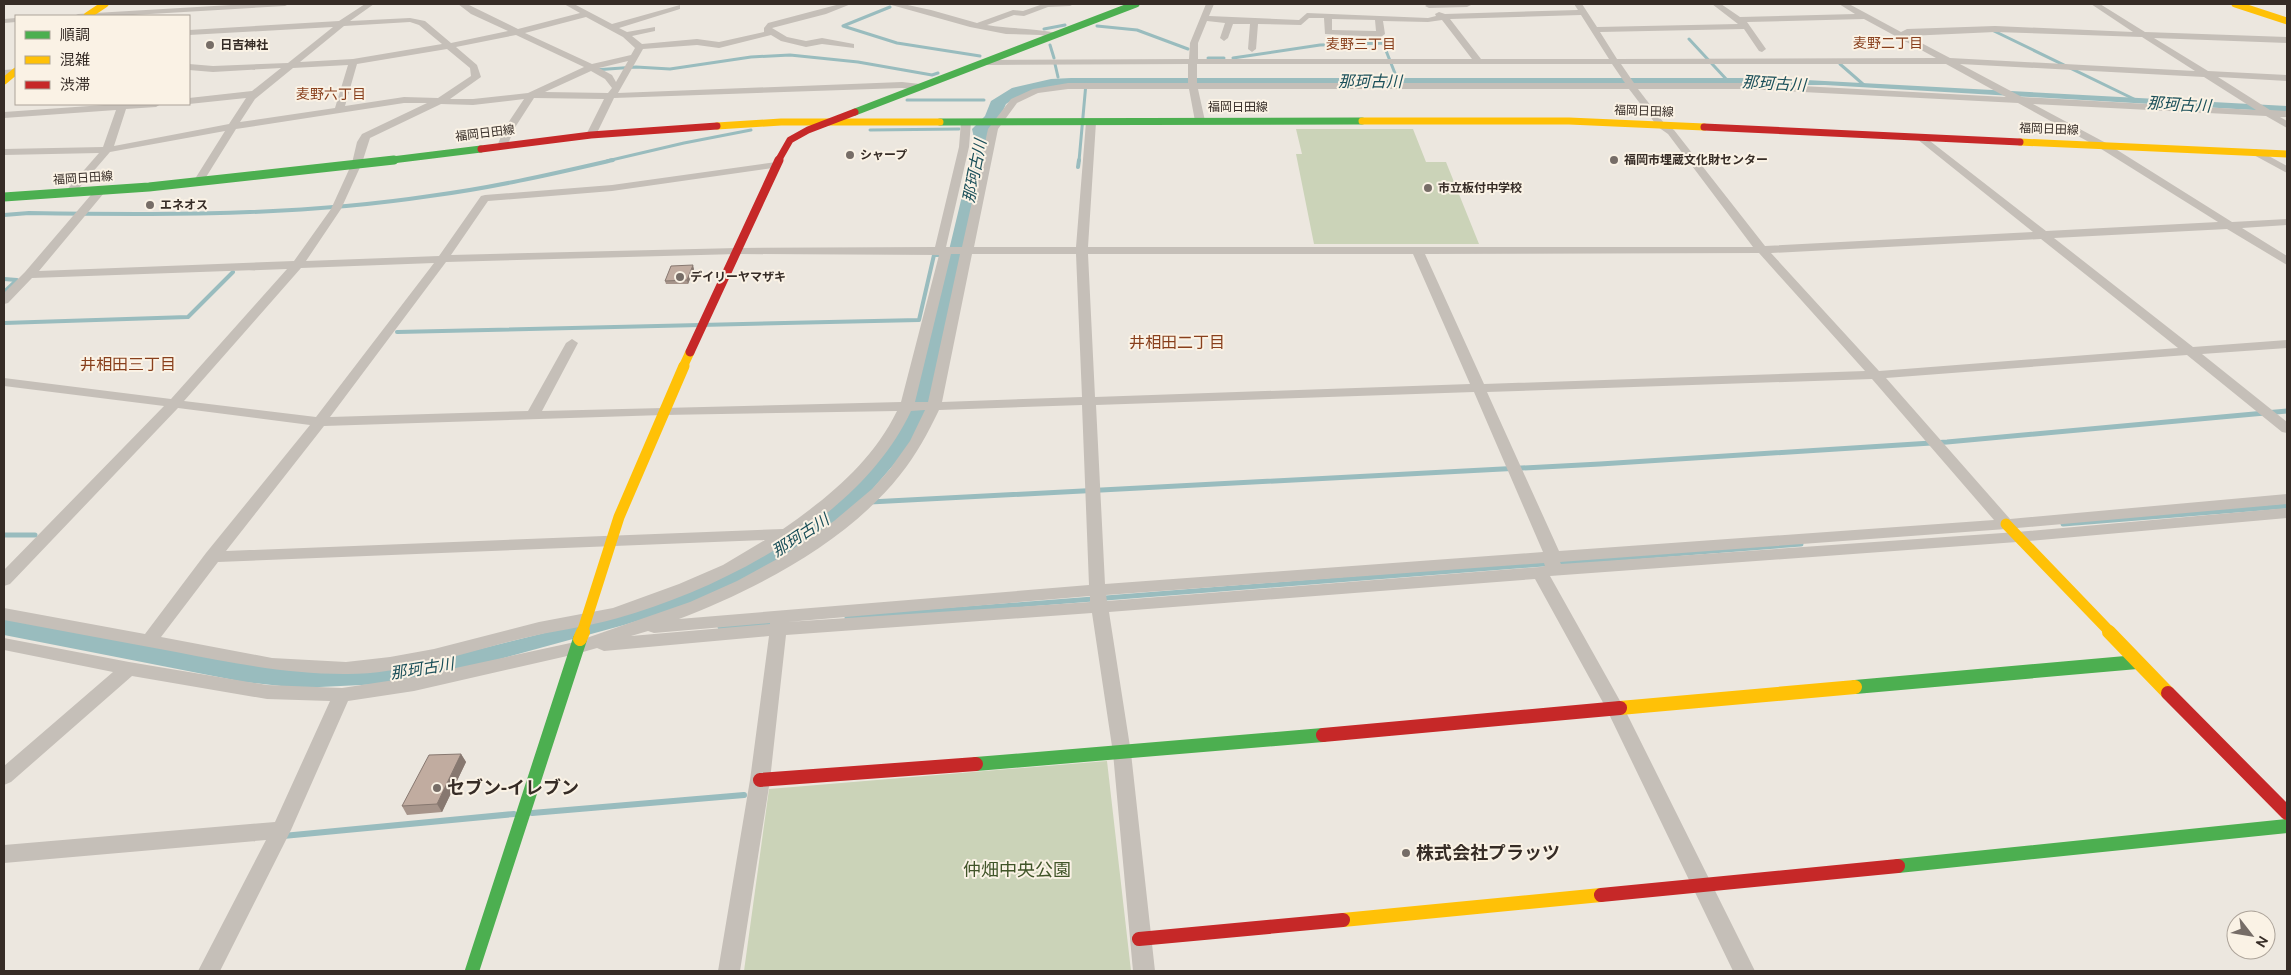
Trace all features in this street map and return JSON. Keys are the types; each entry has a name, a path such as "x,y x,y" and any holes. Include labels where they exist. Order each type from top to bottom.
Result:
{"main road":[{"path":"89,15 104,4"},
{"path":"472,971 576,648 588,618 610,541 637,468 776,165 790,140 808,130 1136,4"},
{"path":"2235,4 2287,21"},
{"path":"2239,4 2287,21"},
{"path":"2255,4 2287,15"},
{"path":"4,81 13,72"},
{"name":"福岡日田線","path":"4,197 198,182 503,144 591,135 763,123 1568,121 2287,154"},
{"path":"2006,524 2137,662 2287,813"},
{"path":"760,780 1122,753 2137,662"},
{"path":"1140,939 1701,886 2287,826"}],"street":[{"path":"104,15 285,4"},
{"path":"198,182 254,94 342,23 370,4"},
{"path":"462,4 474,12 591,66 610,77 614,86 618,84"},
{"path":"572,4 626,35 640,46 663,46 697,42 719,45 770,31 784,38 806,44 822,40 851,46"},
{"path":"770,31 768,28 771,25 847,4"},
{"path":"892,4 931,12 958,22 1006,31 1041,32 1054,35"},
{"path":"979,25 1013,12 1024,14 1047,5 1070,4"},
{"path":"1200,121 1193,83 1194,43 1206,18 1210,4"},
{"path":"1578,4 1591,17 1624,76 1661,125 1671,132 1762,250 1876,375 2006,524"},
{"path":"1716,4 1746,26 1762,49"},
{"path":"1843,4 2102,145 2287,261"},
{"path":"2095,4 2287,125"},
{"path":"1427,5 1474,5"},
{"path":"1427,5 1445,18 1478,61"},
{"path":"612,27 677,7"},
{"path":"190,67 213,69 353,62 517,32 587,14"},
{"path":"1206,18 1230,21 1301,23 1307,15 1379,18 1445,18 1450,16 1591,17"},
{"path":"1328,16 1328,32 1380,34 1379,18"},
{"path":"1714,17 1866,16"},
{"path":"4,580 175,403 297,265 336,209 357,163 362,142 366,136 442,100 476,77 474,67 422,23 410,20 190,32"},
{"path":"1224,38 1230,21"},
{"path":"1252,49 1254,21"},
{"path":"1597,30 1746,26"},
{"path":"1902,36 1907,32 1995,28 2287,40"},
{"path":"626,35 652,29"},
{"path":"591,135 611,95 620,83 640,46"},
{"path":"503,144 510,129 532,95 591,66 634,57"},
{"path":"987,62 1948,61 2287,78"},
{"path":"340,108 353,62"},
{"path":"576,648 637,628 743,585 787,561 838,525 877,492 895,472 917,441 934,406 992,129 999,123 1014,101 1045,88 1193,83 1631,84 1826,89 2287,114"},
{"path":"4,152 108,150 340,108 404,100 473,102 532,95 611,95 902,85 920,87"},
{"path":"190,101 254,94"},
{"path":"4,115 123,105 108,150 69,193"},
{"path":"940,250 969,122"},
{"path":"1091,122 1082,250 1097,590 1122,753 1144,971"},
{"path":"1921,137 2287,429"},
{"path":"2256,152 2287,170"},
{"path":"149,641 444,259 485,198 612,188 776,165"},
{"path":"4,300 29,275 100,191"},
{"path":"29,275 444,259 737,251 1762,250 2287,222"},
{"path":"4,614 272,664 346,668 434,655 623,610 685,588 729,569 787,534 833,500 868,466 897,426 909,400 945,254 940,250"},
{"path":"1417,250 1551,550 1548,567 1701,886 1744,971"},
{"path":"533,415 572,343"},
{"path":"4,382 319,422 663,411 934,406 1876,375 2287,344"},
{"path":"637,628 1101,608 2287,499"},
{"path":"4,644 128,670 267,692 342,695 414,684 576,648 779,623 1097,590 1548,567 2018,537 2287,513"},
{"path":"212,557 787,534"},
{"path":"729,971 760,780 779,623"},
{"path":"6,773 128,670"},
{"path":"209,971 281,830 342,695"},
{"path":"4,854 281,830"}],"green space":[{"path":"1296,129 1413,129 1426,162 1446,162 1479,244 1314,244 1296,154 1302,154"},
{"name":"仲畑中央公園","path":"1107,761 1131,971 744,971 769,789"}],"water":[{"name":"那珂古川","path":"1769,78 2287,106 2287,112 1825,85 1071,84 1015,98 1006,104 1000,117 931,399 914,441 871,491 835,523 783,559 696,603 482,664 382,684 299,688 244,682 4,635 4,619 259,666 427,662 621,614 686,591 821,515 913,400 975,142 972,129 985,116 991,101 1012,88 1051,79"}],"building":[{"name":"デイリーヤマザキ","path":"693,265 687,280 665,281 671,266"},
{"path":"461,754 437,804 402,806 429,755"}],"waterway":[{"path":"890,7 843,26 897,43 980,56"},
{"path":"1044,29 1065,25"},
{"path":"1097,26 1137,30 1188,49"},
{"path":"1994,31 2138,101"},
{"path":"1689,39 1727,80"},
{"name":"那珂古川","path":"1233,58 1320,45 1383,43 1398,81"},
{"path":"1050,45 1054,58"},
{"path":"594,70 636,67 670,69 751,57 790,55 858,62 932,75 938,73"},
{"path":"1208,58 1224,58"},
{"path":"1055,64 1058,77"},
{"path":"1840,64 1864,85"},
{"path":"1079,161 1086,83"},
{"path":"907,100 984,100"},
{"path":"870,130 959,129"},
{"path":"607,161 751,130"},
{"path":"4,215 29,213 230,213 380,203 476,189 613,160"},
{"path":"1078,167 1079,160"},
{"path":"397,332 919,320 934,255 941,255"},
{"path":"4,323 188,317 233,272"},
{"path":"4,279 17,280 4,292"},
{"path":"870,502 1600,464 1947,442 2287,411"},
{"path":"2063,524 2287,506"},
{"path":"4,535 35,535"},
{"path":"847,618 1801,544"},
{"path":"720,627 769,624"},
{"path":"532,813 744,795"},
{"path":"283,836 514,814"}],"traffic: fast":[{"path":"855,112 1136,4"},
{"path":"940,122 1362,121"},
{"path":"4,197 149,187 268,175 481,149"},
{"path":"472,971 580,639"},
{"path":"1855,687 2137,662"},
{"path":"976,764 1323,735"},
{"path":"1898,866 2287,826"}],"traffic: slow":[{"path":"88,15 105,4"},
{"path":"2235,4 2287,21"},
{"path":"4,81 15,72"},
{"path":"1362,121 1569,121 1704,127"},
{"path":"717,126 781,122 940,122"},
{"path":"2020,142 2287,154"},
{"path":"580,639 606,553 628,493 690,352"},
{"path":"2006,524 2168,693"},
{"path":"1620,708 1855,687"},
{"path":"1343,920 1601,895"}],"traffic: jam":[{"path":"690,352 776,165 790,140 808,130 855,112"},
{"path":"481,149 591,135 717,126"},
{"path":"1704,127 2020,142"},
{"path":"2168,693 2287,813"},
{"path":"1323,735 1620,708"},
{"path":"760,780 976,764"},
{"path":"1601,895 1898,866"},
{"path":"1139,939 1343,920"}],"place":[{"name":"日吉神社","path":"210,45"},
{"name":"シャープ","path":"850,155"},
{"name":"福岡市埋蔵文化財センター","path":"1614,160"},
{"name":"市立板付中学校","path":"1428,188"},
{"name":"エネオス","path":"150,205"},
{"name":"デイリーヤマザキ","path":"680,277"},
{"name":"セブン-イレブン","path":"437,788"},
{"name":"株式会社プラッツ","path":"1406,853"}],"district":[{"name":"麦野二丁目","path":"1888,43"},
{"name":"麦野三丁目","path":"1361,44"},
{"name":"麦野六丁目","path":"331,94"},
{"name":"井相田二丁目","path":"1177,342"},
{"name":"井相田三丁目","path":"128,364"}]}
